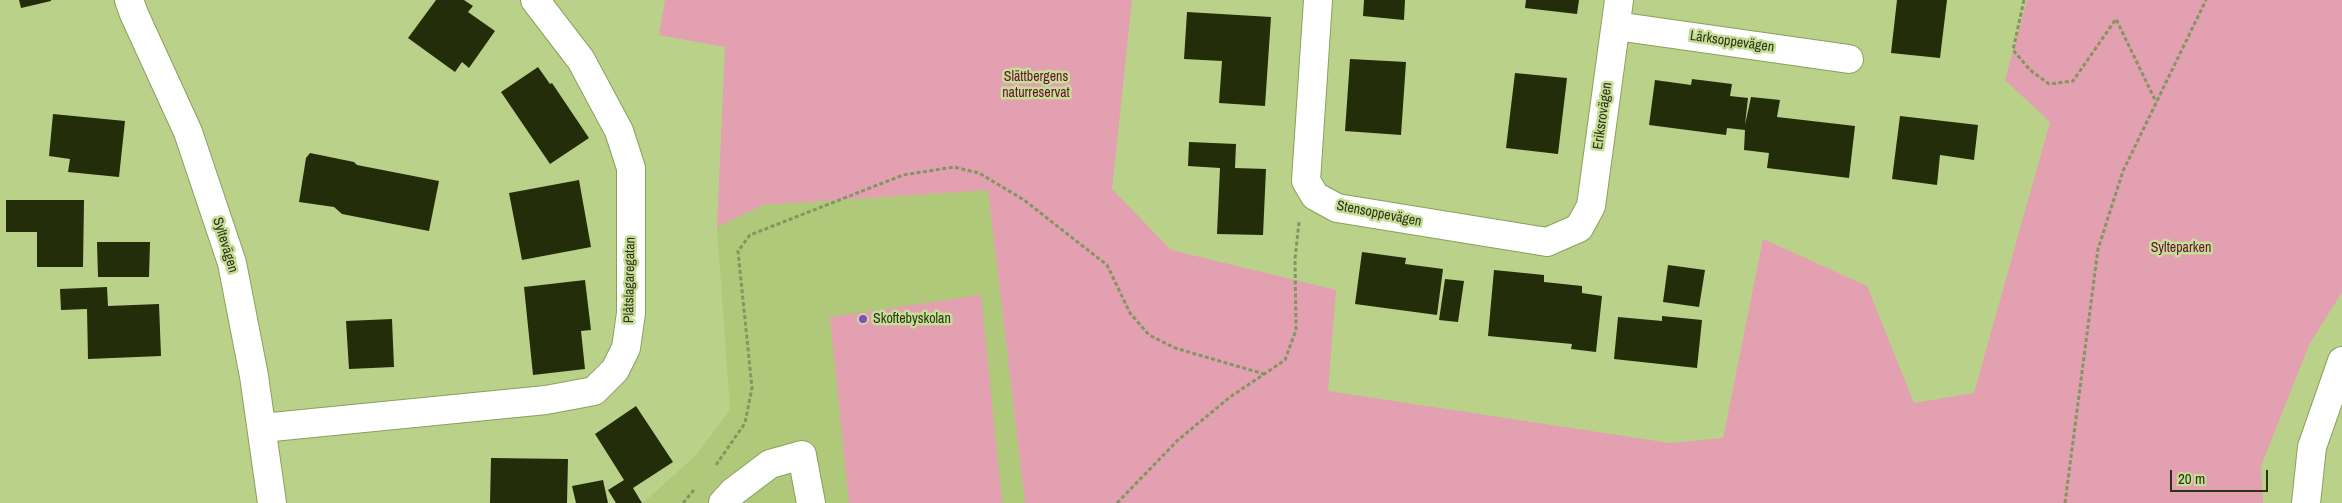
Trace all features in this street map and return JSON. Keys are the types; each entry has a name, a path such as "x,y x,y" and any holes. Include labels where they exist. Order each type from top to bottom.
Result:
{"street":[{"name":"Syltevägen","path":"129,0 188,132 232,263 254,376 272,503"},
{"name":"Plåtslagaregatan","path":"262,428 546,400 594,391 615,370 626,348 631,313 631,168 619,131 581,60 535,0"},
{"path":"1315,196 1306,181 1318,0"},
{"name":"Lärksoppevägen","path":"1617,13 1849,59"},
{"name":"Eriksrovägen","path":"1579,228 1591,206 1617,13"},
{"name":"Stensoppevägen","path":"1315,196 1337,208 1547,242 1579,228"},
{"path":"2306,503 2312,447 2342,361"},
{"path":"724,503 733,492 770,464 802,455 811,503"}],"path":[{"path":"2024,0 2013,50 2030,70 2049,84 2073,81 2116,19 2156,103"},
{"path":"2065,503 2098,249 2123,171 2206,0"},
{"path":"713,468 745,423 752,388 738,251 743,242 750,235 903,175 954,167 979,173 1024,200 1107,265 1130,313 1149,335 1174,348 1264,374"},
{"path":"1117,503 1178,440 1230,397 1285,360 1296,330 1295,259 1299,220 1306,205 1315,196"},
{"path":"683,503 695,489"}],"shaded area":[{"name":"Skoftebyskolan","path":"988,190 1025,503 643,503 697,454 730,410 717,227 763,205"}],"green space":[{"name":"Sylteparken","path":"665,0 1132,0 1112,189 1171,250 1336,290 1328,391 1670,443 1723,438 1763,239 1867,286 1914,403 1974,393 2050,122 2005,80 2027,0 2342,0 2342,292 2309,345 2261,466 2263,503 1025,503 988,190 763,205 717,227 725,47 659,35"},
{"path":"981,295 1002,503 849,503 830,317"}],"building":[{"path":"19,0 51,0 51,1 21,8"},
{"path":"436,0 464,0 473,6 468,12 495,31 469,68 462,62 455,72 408,38"},
{"path":"1364,0 1405,0 1404,20 1363,16"},
{"path":"1526,0 1579,0 1577,14 1525,8"},
{"path":"1897,0 1947,0 1940,58 1891,53"},
{"path":"1187,12 1271,17 1265,106 1219,103 1222,61 1184,59"},
{"path":"1350,59 1406,62 1401,135 1345,131"},
{"path":"538,67 550,84 552,83 589,138 550,164 501,92"},
{"path":"1515,73 1567,78 1558,154 1506,148"},
{"path":"1692,79 1732,84 1730,96 1748,98 1745,125 1751,97 1780,100 1777,117 1855,126 1849,178 1767,168 1769,153 1744,150 1745,130 1727,128 1726,135 1649,125 1655,80 1691,85"},
{"path":"53,114 125,121 119,177 68,172 70,159 49,156"},
{"path":"1900,116 1978,125 1974,160 1940,155 1937,185 1892,179"},
{"path":"1189,142 1236,144 1235,168 1266,169 1263,235 1217,234 1220,168 1188,166"},
{"path":"310,153 354,162 357,165 439,181 429,231 342,214 334,207 299,202 306,158"},
{"path":"579,180 591,247 522,260 509,193"},
{"path":"6,200 84,200 83,267 37,267 37,232 6,232"},
{"path":"97,242 150,242 149,277 98,277"},
{"path":"1362,252 1406,258 1405,264 1443,269 1437,315 1355,304"},
{"path":"1668,265 1705,270 1699,307 1663,302"},
{"path":"1494,270 1544,275 1544,282 1582,286 1582,293 1602,296 1596,352 1571,349 1572,344 1488,336"},
{"path":"1445,279 1464,281 1458,322 1439,320"},
{"path":"585,280 591,330 581,331 585,369 533,375 524,287"},
{"path":"107,287 108,306 159,304 161,356 88,359 87,309 61,310 60,289"},
{"path":"1662,316 1702,320 1697,368 1614,359 1618,317 1662,321"},
{"path":"392,319 394,367 349,369 346,321"},
{"path":"636,406 673,462 633,488 642,503 616,503 608,490 624,480 595,434"},
{"path":"491,458 568,459 567,503 490,503"},
{"path":"603,480 608,503 576,503 572,486"}],"place":[{"name":"Skoftebyskolan","path":"863,319"}],"park label":[{"name":"Slättbergens naturreservat","path":"1036,86"}]}
